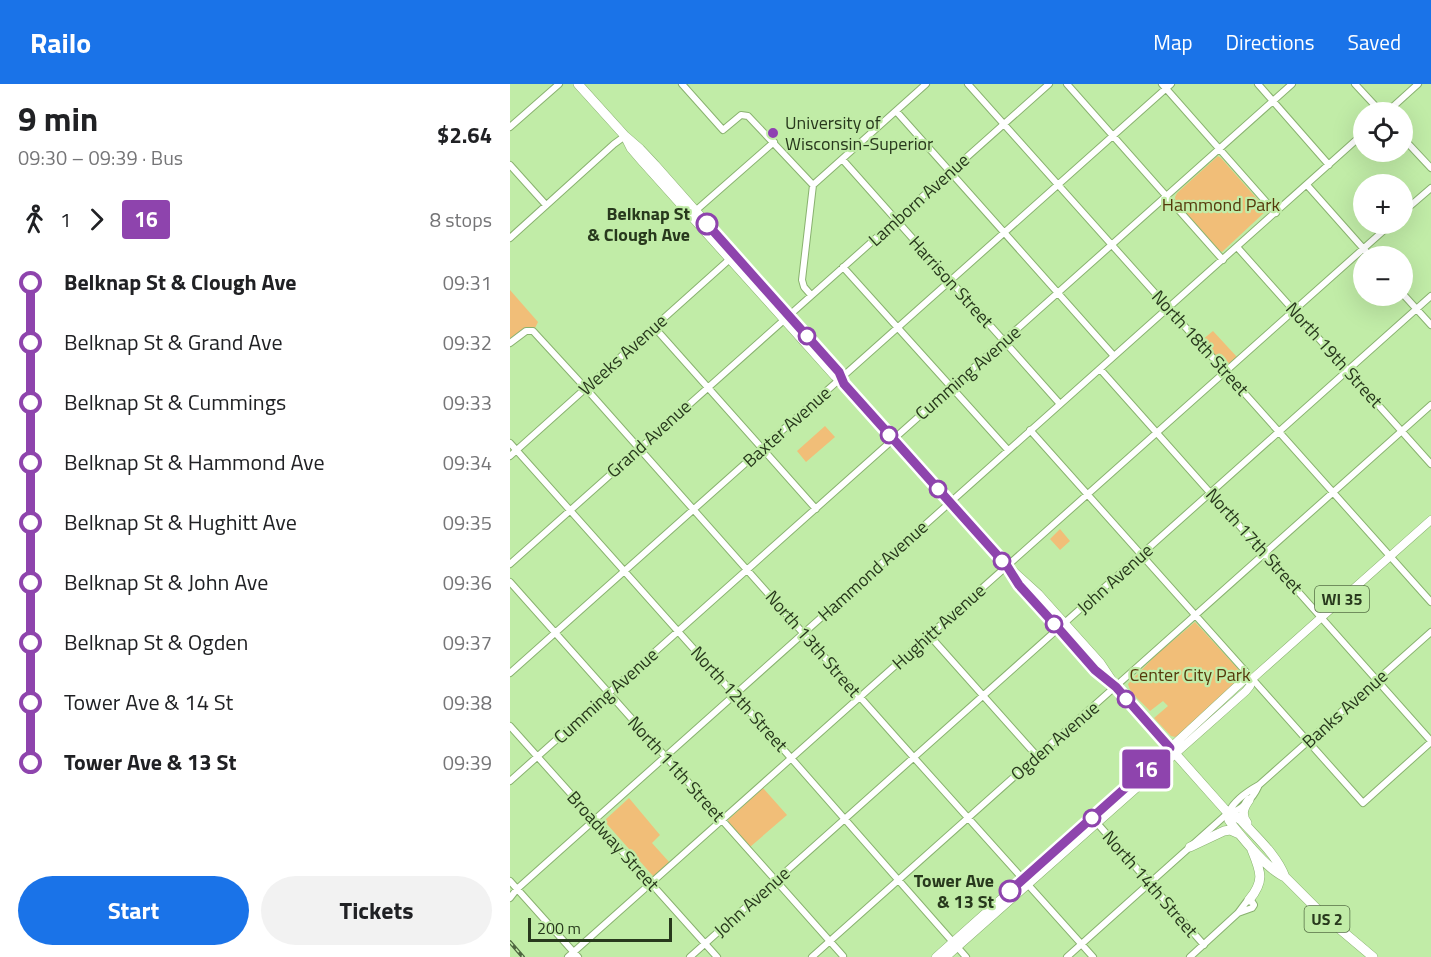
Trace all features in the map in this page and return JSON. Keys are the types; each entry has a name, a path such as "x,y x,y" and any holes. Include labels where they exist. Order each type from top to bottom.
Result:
{"highway":[{"name":"US 2","path":"579,84 625,136 652,161 693,213 1007,566 1035,591 1062,627 1100,663 1116,687 1228,813 1231,822 1250,846 1327,919 1373,957"},
{"path":"1249,800 1243,809 1244,819 1270,854"},
{"name":"US 2","path":"1228,813 1241,820 1270,854 1285,877"},
{"path":"1190,847 1223,831 1240,834"},
{"path":"1249,900 1258,888 1260,880 1250,846"}],"main road":[{"name":"WI 35","path":"936,957 955,944 1026,881 1113,799 1249,688 1252,679 1431,520"},
{"name":"WI 35","path":"1026,881 1097,823 1172,750"},
{"path":"1097,823 1096,818 1113,799"},
{"name":"WI 35","path":"946,957 955,944"}],"street":[{"path":"510,127 559,84"},
{"path":"682,84 723,130 741,115 749,116 813,185"},
{"path":"811,295 804,288 802,280 813,185 926,84"},
{"name":"North 18th Street","path":"969,84 1431,602"},
{"name":"Lamborn Avenue","path":"786,317 1049,84"},
{"path":"1066,84 1223,260"},
{"path":"1258,84 1329,165"},
{"name":"Cumming Avenue","path":"510,781 1292,84"},
{"path":"1355,84 1372,102"},
{"path":"1398,102 1418,84"},
{"path":"1166,86 1276,213"},
{"name":"Baxter Avenue","path":"510,673 842,381 1166,86"},
{"path":"896,111 1114,356"},
{"path":"510,238 625,136"},
{"path":"693,213 774,142"},
{"name":"Hammond Avenue","path":"510,898 513,890 1353,143"},
{"path":"1413,149 1431,168"},
{"name":"Harrison Street","path":"842,159 1060,404"},
{"path":"510,165 546,205"},
{"path":"1306,185 1361,246"},
{"path":"1413,204 1431,188"},
{"name":"Hughitt Avenue","path":"1365,246 1379,234"},
{"name":"North 19th Street","path":"1237,247 1431,464"},
{"name":"Weeks Avenue","path":"510,456 733,257"},
{"name":"Hughitt Avenue","path":"573,955 1353,257"},
{"path":"843,267 1008,450"},
{"name":"John Avenue","path":"690,957 1431,296"},
{"path":"1413,305 1431,325"},
{"name":"Grand Avenue","path":"510,564 786,317"},
{"path":"654,327 816,509"},
{"name":"North 13th Street","path":"510,343 526,331 533,331 1093,957"},
{"name":"North 17th Street","path":"1100,369 1431,741"},
{"name":"Ogden Avenue","path":"812,957 1431,405"},
{"path":"1030,430 1363,803 1431,741"},
{"name":"North 12th Street","path":"510,443 966,957"},
{"name":"North 11th Street","path":"510,582 843,956"},
{"name":"Banks Avenue","path":"1067,957 1228,813 1246,794 1431,632"},
{"path":"929,636 1037,756"},
{"name":"Broadway Street","path":"510,726 717,957"},
{"name":"Banks Avenue","path":"1228,813 1236,811 1249,800 1259,785"},
{"name":"North 14th Street","path":"1097,823 1204,945"},
{"path":"510,881 513,890 573,955"},
{"path":"1190,957 1238,913 1254,907 1249,900"}],"green space":[{"name":"Hammond Park","path":"1218,156 1267,210 1222,252 1176,202 1175,197"},
{"path":"510,290 538,322 535,328 525,329 510,341"},
{"path":"1213,331 1237,357 1226,366 1202,340"},
{"path":"825,426 835,437 806,462 797,451"},
{"path":"1060,529 1070,541 1060,550 1050,539"},
{"name":"Center City Park","path":"1195,622 1239,670 1241,676 1219,699 1175,737 1171,736 1154,718 1168,706 1163,701 1150,711 1134,695 1128,684 1156,655"},
{"path":"763,788 787,815 750,847 728,820"},
{"path":"629,798 660,835 652,843 670,863 655,876 606,823 606,819"}],"railway":[{"path":"510,942 523,957"}],"bus line":[{"name":"16","path":"707,224 839,372 844,384 1007,566 1026,593 1098,673 1116,687 1170,748 1010,891"}],"place":[{"name":"University of Wisconsin-Superior","path":"773,133"},
{"name":"Belknap St & Clough Ave","path":"707,224"},
{"name":"Tower Ave & 13 St","path":"1010,891"}]}
